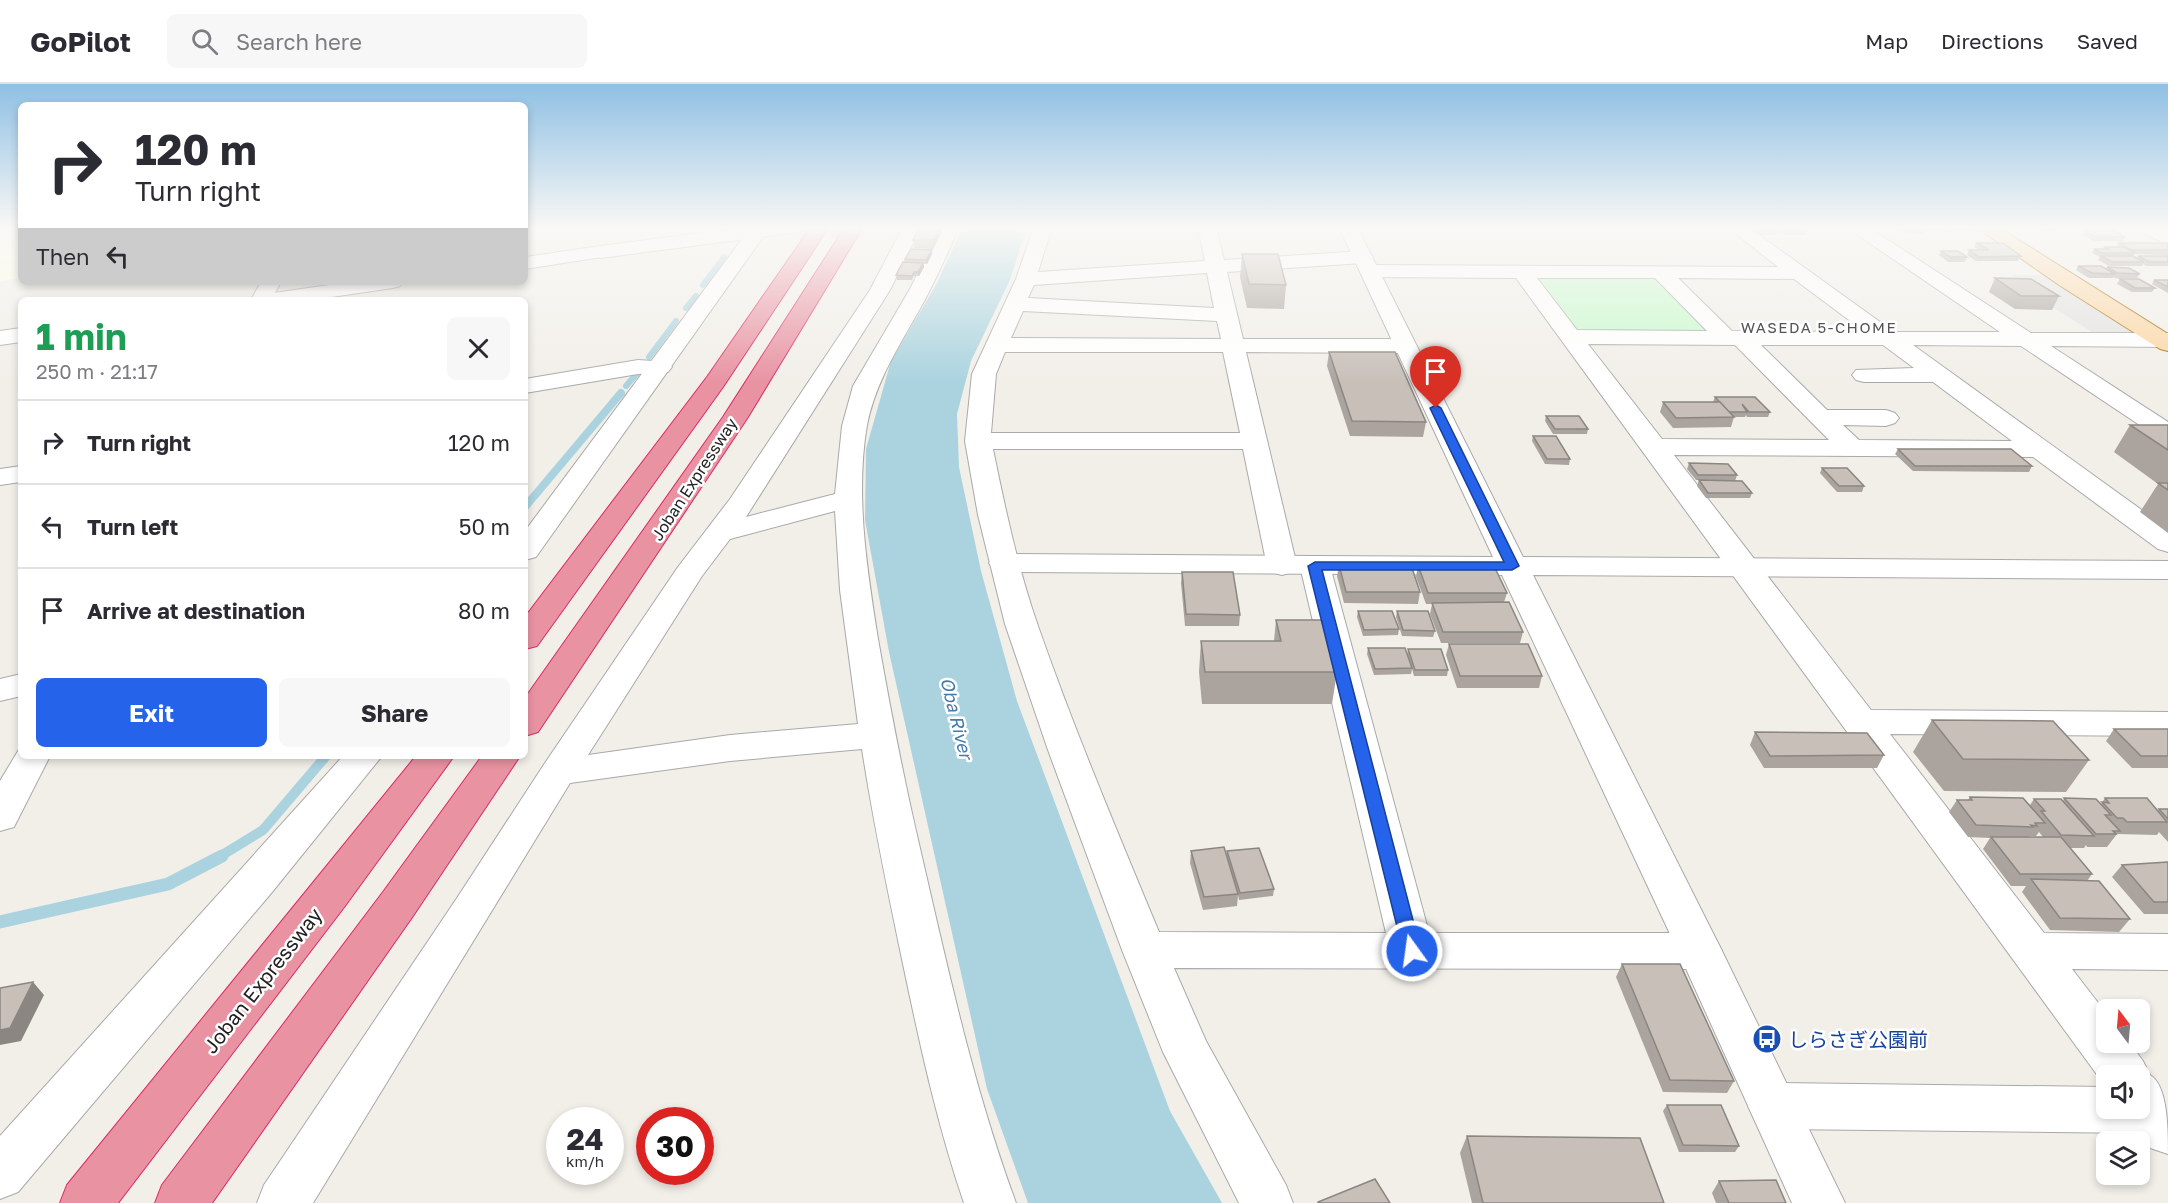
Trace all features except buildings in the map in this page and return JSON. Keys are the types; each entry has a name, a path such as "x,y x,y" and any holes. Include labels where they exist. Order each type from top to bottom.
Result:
{"highway":[{"path":"528,635 715,382 774,279"},
{"name":"Joban Expressway","path":"528,720 664,524 757,384 822,279"},
{"name":"Joban Expressway","path":"86,1203 434,759"},
{"path":"181,1203 500,759"}],"main road":[{"path":"2064,279 2166,341"}],"street":[{"path":"528,547 724,279"},
{"path":"283,1203 558,772 689,573 722,532 885,279"},
{"path":"924,279 903,320 884,348 862,395 851,457 849,499 855,594 876,735 953,1086 968,1141 990,1203"},
{"path":"1024,279 984,374 979,412 978,441 981,464 1004,562 1021,624 1066,750 1144,950 1187,1052 1267,1203"},
{"path":"1020,291 1116,279"},
{"path":"1219,279 1254,441 1298,566 1412,951"},
{"path":"1373,279 1700,951 1819,1203"},
{"path":"1527,279 2118,1065"},
{"path":"1668,279 1821,417 1852,448"},
{"path":"1808,279 2168,543"},
{"path":"1934,279 2168,433"},
{"path":"288,297 372,285"},
{"path":"1020,291 1227,315"},
{"path":"856,328 903,320"},
{"path":"0,338 18,335"},
{"path":"1572,337 2166,341"},
{"path":"995,345 1405,346"},
{"path":"528,386 638,367 660,367"},
{"path":"1864,375 1939,375"},
{"path":"1821,417 1886,418"},
{"path":"978,441 1254,441"},
{"path":"1654,447 2041,449"},
{"path":"0,477 18,474"},
{"path":"722,532 849,499"},
{"path":"1004,562 1298,566 2168,570"},
{"path":"0,690 18,686"},
{"path":"1859,722 2168,724"},
{"path":"558,772 730,748 876,735"},
{"path":"0,817 30,759"},
{"path":"0,1174 361,759"},
{"path":"1144,950 1700,951"},
{"path":"2033,951 2168,952"},
{"path":"1773,1106 2096,1103"}],"green space":[{"path":"1536,279 1660,279 1713,333 1576,332"}],"shaded area":[{"path":"2018,279 2051,279 2135,331 2135,335 2097,335 2028,292 2037,291"}],"water":[{"name":"Oba River","path":"939,279 1010,279 971,361 957,414 959,467 981,571 1017,701 1170,1111 1222,1203 1028,1203 987,1089 889,652 865,520 866,449 891,361"}],"waterway":[{"path":"703,285 707,279"},
{"path":"686,308 696,296"},
{"path":"649,357 676,321"},
{"path":"626,386 638,372"},
{"path":"528,503 621,393"},
{"path":"219,857 263,830 323,759"},
{"path":"0,922 168,884 222,856"}],"place":[{"name":"しらさぎ公園前","path":"1767,1039"}],"district":[{"name":"WASEDA 5-CHOME","path":"1819,327"}],"route":[{"path":"1412,951 1315,566 1512,566 1436,408"}]}
